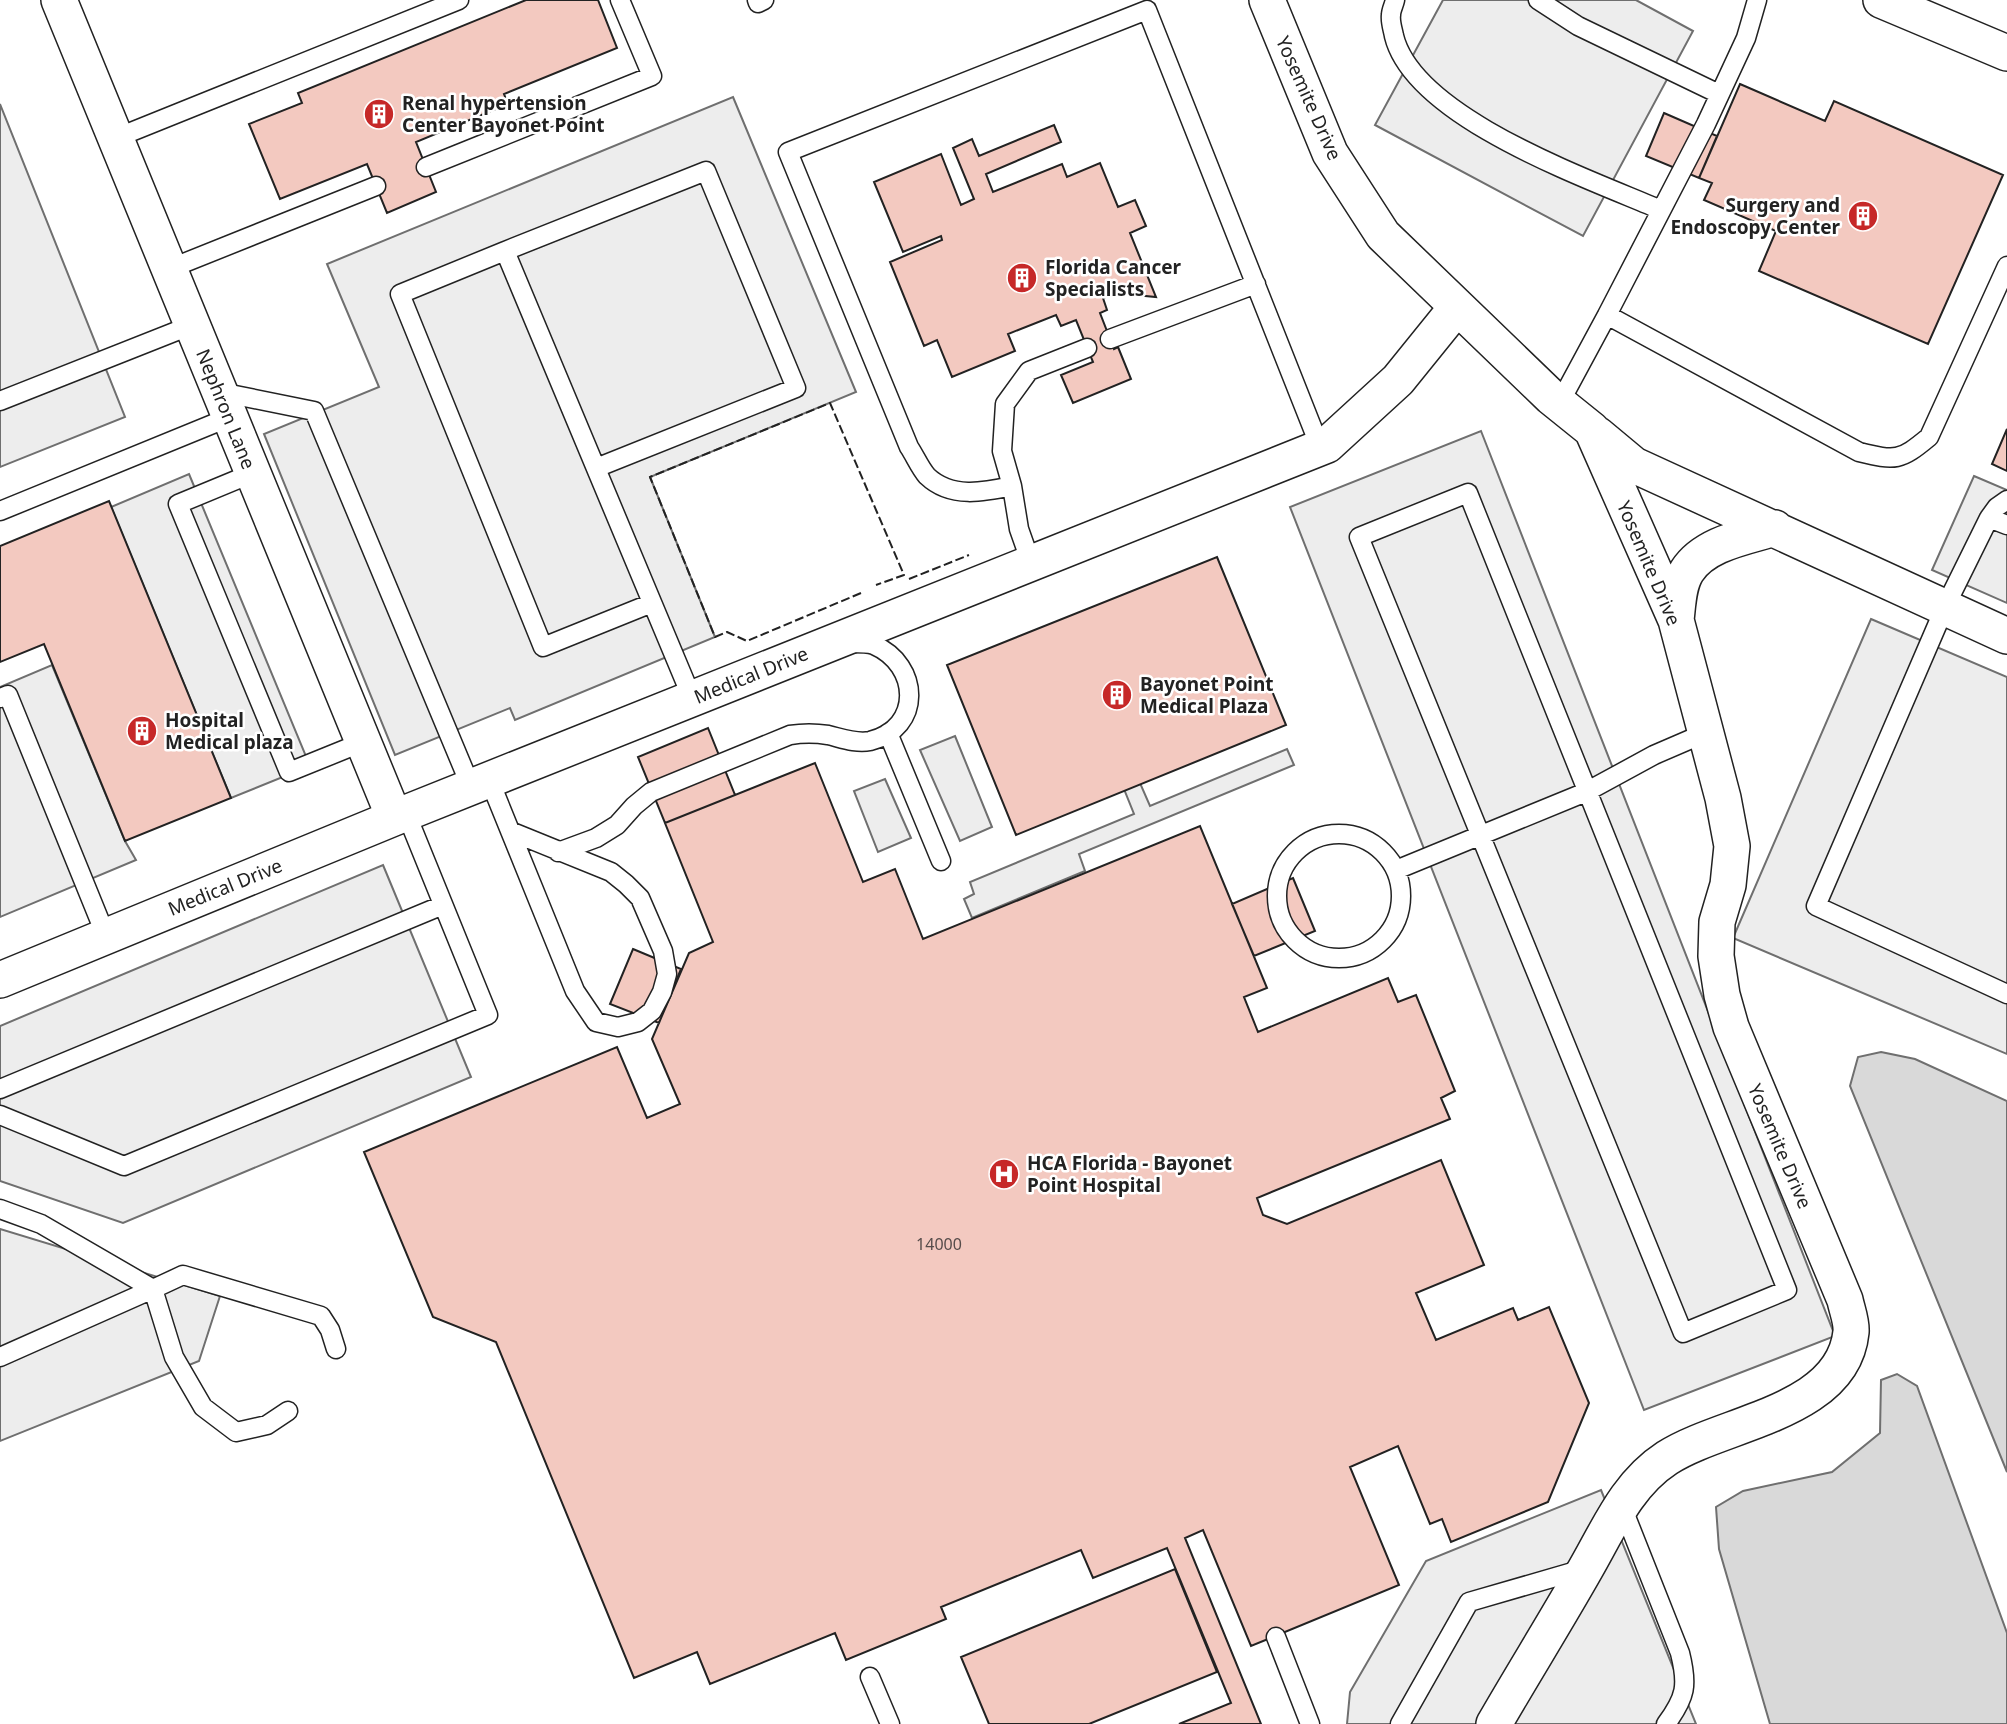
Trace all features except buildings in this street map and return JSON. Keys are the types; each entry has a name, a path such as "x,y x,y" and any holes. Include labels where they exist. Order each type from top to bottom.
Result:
{"street":[{"name":"Nephron Lane","path":"59,0 363,742 400,815"},
{"name":"Yosemite Drive","path":"1267,0 1330,153 1383,235 1559,404 1634,465 2007,636"},
{"path":"1881,0 2007,52"},
{"name":"Medical Drive","path":"0,980 400,815 1327,445 1398,380 1457,307"},
{"name":"Yosemite Drive","path":"1494,1724 1622,1504 1641,1478 1668,1457 1801,1400 1826,1383 1845,1357 1852,1329 1845,1300 1731,1027 1716,957 1717,922 1728,885 1732,846 1723,798 1675,620 1592,430"},
{"path":"1675,620 1680,588 1687,570 1702,556 1720,544 1775,528"}],"lane":[{"path":"116,138 459,0"},
{"path":"426,167 652,76 620,0"},
{"path":"757,0 758,3 764,0"},
{"path":"1395,0 1390,17 1397,48 1420,81 1450,107 1513,144 1661,210"},
{"path":"1538,0 1578,26 1719,94"},
{"path":"1559,404 1719,94 1746,38 1757,0"},
{"path":"1012,486 977,493 948,490 927,476 909,447 788,152 1147,10 1320,447"},
{"path":"596,468 796,388 706,171 400,293 543,646 652,603"},
{"path":"169,269 376,186"},
{"path":"505,251 692,698"},
{"path":"1607,315 1859,452 1888,459 1908,455 1929,437 2007,266"},
{"path":"1110,339 1256,284"},
{"path":"0,401 192,325"},
{"path":"1031,562 1019,529 1012,486 1002,451 1005,404 1029,371 1087,348"},
{"path":"0,511 225,405 314,411 480,783 510,831 575,990 596,1022 618,1027 638,1022 652,1011 662,992 667,974 663,951 640,898 611,872 510,831"},
{"path":"253,473 178,504 289,772 363,742"},
{"path":"1468,493 1787,1290 1683,1333 1480,836 1359,537 1468,493"},
{"path":"2007,500 1989,517 1945,607 1816,906 2007,994"},
{"path":"1989,517 2007,526"},
{"path":"558,852 596,838 617,825 651,792 790,735 807,733 849,741 870,741 888,733 900,723 909,707 909,687 903,671 890,655 872,645 851,642 825,645"},
{"path":"0,698 8,695 106,936"},
{"path":"888,733 941,861"},
{"path":"1396,870 1586,792 1654,755 1705,733"},
{"path":"0,1115 124,1166 488,1015 443,905 400,815"},
{"path":"1331,835 1351,835 1370,842 1385,854 1396,870 1401,890 1396,919 1379,943 1362,953 1341,958 1320,955 1301,945 1287,931 1279,911 1277,890 1283,870 1294,853 1312,841 1331,835"},
{"path":"0,1089 443,905"},
{"path":"0,1209 41,1224 153,1289 174,1357 203,1407 236,1432 267,1425 288,1412"},
{"path":"0,1357 183,1275 321,1316 330,1330 336,1349"},
{"path":"1622,1504 1680,1653 1686,1679 1679,1707 1666,1724"},
{"path":"1400,1724 1469,1602 1586,1568"},
{"path":"1276,1637 1310,1724"},
{"path":"870,1676 890,1724"}],"shaded area":[{"path":"1443,0 1636,0 1693,31 1583,236 1375,125"},
{"path":"733,97 856,392 650,477 715,637 515,720 510,708 395,755 264,434 379,387 327,264"},
{"path":"0,104 125,417 0,467"},
{"path":"1481,431 1835,1336 1644,1410 1290,507"},
{"path":"189,474 310,766 231,798 111,507"},
{"path":"1974,476 2007,490 2007,603 1932,570"},
{"path":"1871,619 2007,677 2007,1054 1733,938"},
{"path":"52,665 125,841 136,860 0,917 0,687"},
{"path":"955,736 992,827 960,841 920,750"},
{"path":"1287,749 1294,765 1079,854 1085,871 972,918 964,899 974,894 970,882 1134,814 1124,789 1140,783 1150,806"},
{"path":"885,779 911,838 878,852 854,791"},
{"path":"383,865 471,1077 123,1223 0,1181 0,1026"},
{"path":"1881,1052 1915,1059 2007,1101 2007,1472 1850,1086 1858,1057"},
{"path":"0,1229 220,1296 199,1361 0,1441"},
{"path":"1897,1374 1917,1386 2007,1633 2007,1724 1770,1724 1719,1549 1716,1507 1743,1491 1832,1472 1880,1433 1881,1380"},
{"path":"1601,1490 1696,1724 1347,1724 1350,1692 1426,1561"}],"fence":[{"path":"861,593 747,641 727,632 715,637 650,477 830,403 904,575 876,585"},
{"path":"909,579 969,555"}],"place":[{"name":"Renal hypertension Center Bayonet Point","path":"379,114"},
{"name":"Surgery and Endoscopy Center","path":"1863,216"},
{"name":"Florida Cancer Specialists","path":"1022,278"},
{"name":"Bayonet Point Medical Plaza","path":"1117,695"},
{"name":"Hospital Medical plaza","path":"142,731"},
{"name":"HCA Florida - Bayonet Point Hospital","path":"1004,1174"}]}
